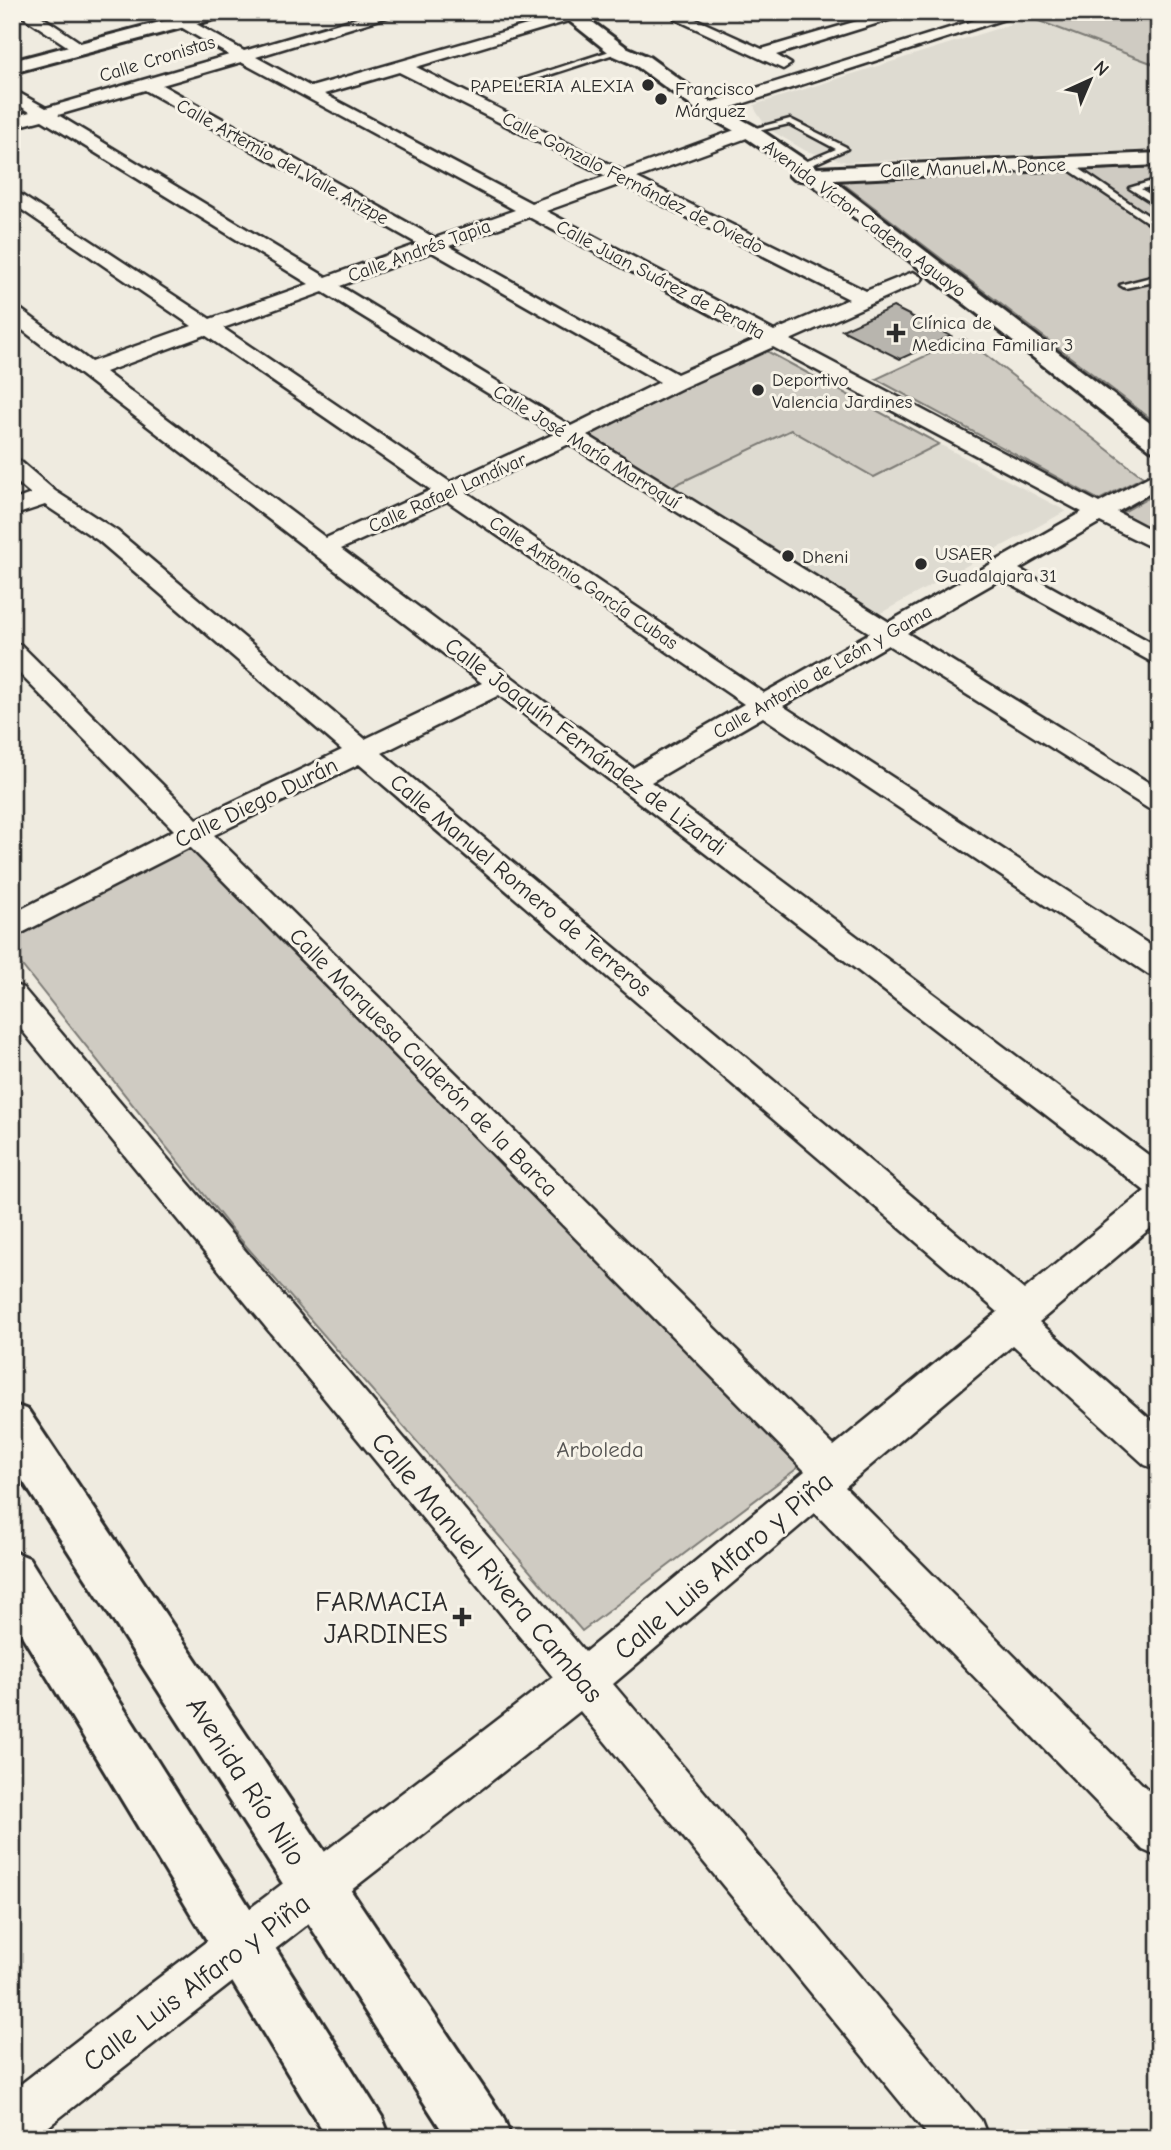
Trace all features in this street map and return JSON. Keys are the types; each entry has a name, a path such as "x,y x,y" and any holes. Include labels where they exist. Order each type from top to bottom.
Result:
{"street":[{"path":"24,12 76,44"},
{"path":"12,67 172,15 220,12"},
{"name":"Calle Cronistas","path":"12,123 396,12"},
{"path":"761,54 906,12"},
{"path":"708,109 1018,12"},
{"path":"309,93 581,13"},
{"name":"Avenida Víctor Cadena Aguayo","path":"581,13 619,51 642,61 800,173 1152,463"},
{"name":"Avenida Víctor Cadena Aguayo","path":"581,13 636,47 642,61"},
{"name":"Calle Juan Suárez de Peralta","path":"172,15 239,56 1159,544"},
{"path":"683,19 812,77"},
{"path":"12,55 76,44"},
{"name":"Calle Gonzalo Fernández de Oviedo","path":"400,66 865,299"},
{"name":"Calle Artemio del Valle Arizpe","path":"146,83 676,382"},
{"name":"Calle José María Marroquí","path":"12,94 569,434 886,635 1159,802"},
{"name":"Calle Andrés Tapia","path":"89,370 741,130"},
{"name":"Calle Manuel M. Ponce","path":"800,173 1159,159"},
{"name":"Avenida Víctor Cadena Aguayo","path":"800,173 913,278 1152,463"},
{"name":"Calle Antonio García Cubas","path":"12,194 764,705 1159,966"},
{"name":"Calle Rafael Landívar","path":"325,547 451,491 676,382 913,278"},
{"name":"Calle Joaquín Fernández de Lizardi","path":"12,312 1159,1182"},
{"name":"Calle Antonio de León y Gama","path":"631,781 1099,512 1152,463"},
{"name":"Calle Manuel Romero de Terreros","path":"12,466 47,496 108,536 362,750 1019,1318 1159,1452"},
{"path":"12,509 47,496"},
{"path":"1001,569 1159,658"},
{"name":"Calle Marquesa Calderón de la Barca","path":"12,651 195,832 826,1481 1159,1834"},
{"name":"Calle Diego Durán","path":"12,927 195,832 503,683"},
{"name":"Calle Manuel Rivera Cambas","path":"12,996 963,2138"},
{"name":"Calle Luis Alfaro y Piña","path":"12,2123 240,1943 318,1889 583,1681 826,1481 1159,1200"},
{"name":"Avenida Río Nilo","path":"12,1424 482,2138"},
{"path":"12,1574 361,2138"}],"lane":[{"path":"506,86 619,51"},
{"path":"741,130 790,121 843,149 800,173"},
{"path":"1065,163 1159,227"},
{"path":"1159,182 1133,188 1159,204"},
{"path":"1125,285 1159,278"}],"shaded area":[{"path":"1031,18 1159,66 1159,150 846,162 806,151 767,128 754,105"},
{"path":"791,430 874,476 939,444 1066,511 879,614 671,487"}],"green space":[{"path":"1048,12 1159,12 1159,66 1031,18"},
{"path":"1159,167 1159,425 841,182 843,180"},
{"path":"964,338 1143,477 1099,500 876,379"},
{"name":"Deportivo Valencia Jardines","path":"763,349 939,444 874,477 791,430 671,487 586,433"},
{"path":"1159,492 1159,537 1120,514"},
{"name":"Arboleda","path":"192,842 803,1464 582,1631 234,1232 12,953 12,936"}],"building":[{"name":"Clínica de Medicina Familiar 3","path":"893,307 951,336 900,359 842,330"}],"place":[{"name":"PAPELERIA ALEXIA","path":"648,85"},
{"name":"Francisco Márquez","path":"661,99"},
{"name":"Clínica de Medicina Familiar 3","path":"896,333"},
{"name":"Deportivo Valencia Jardines","path":"758,390"},
{"name":"Dheni","path":"788,556"},
{"name":"USAER Guadalajara 31","path":"921,564"},
{"name":"FARMACIA JARDINES","path":"462,1617"}]}
